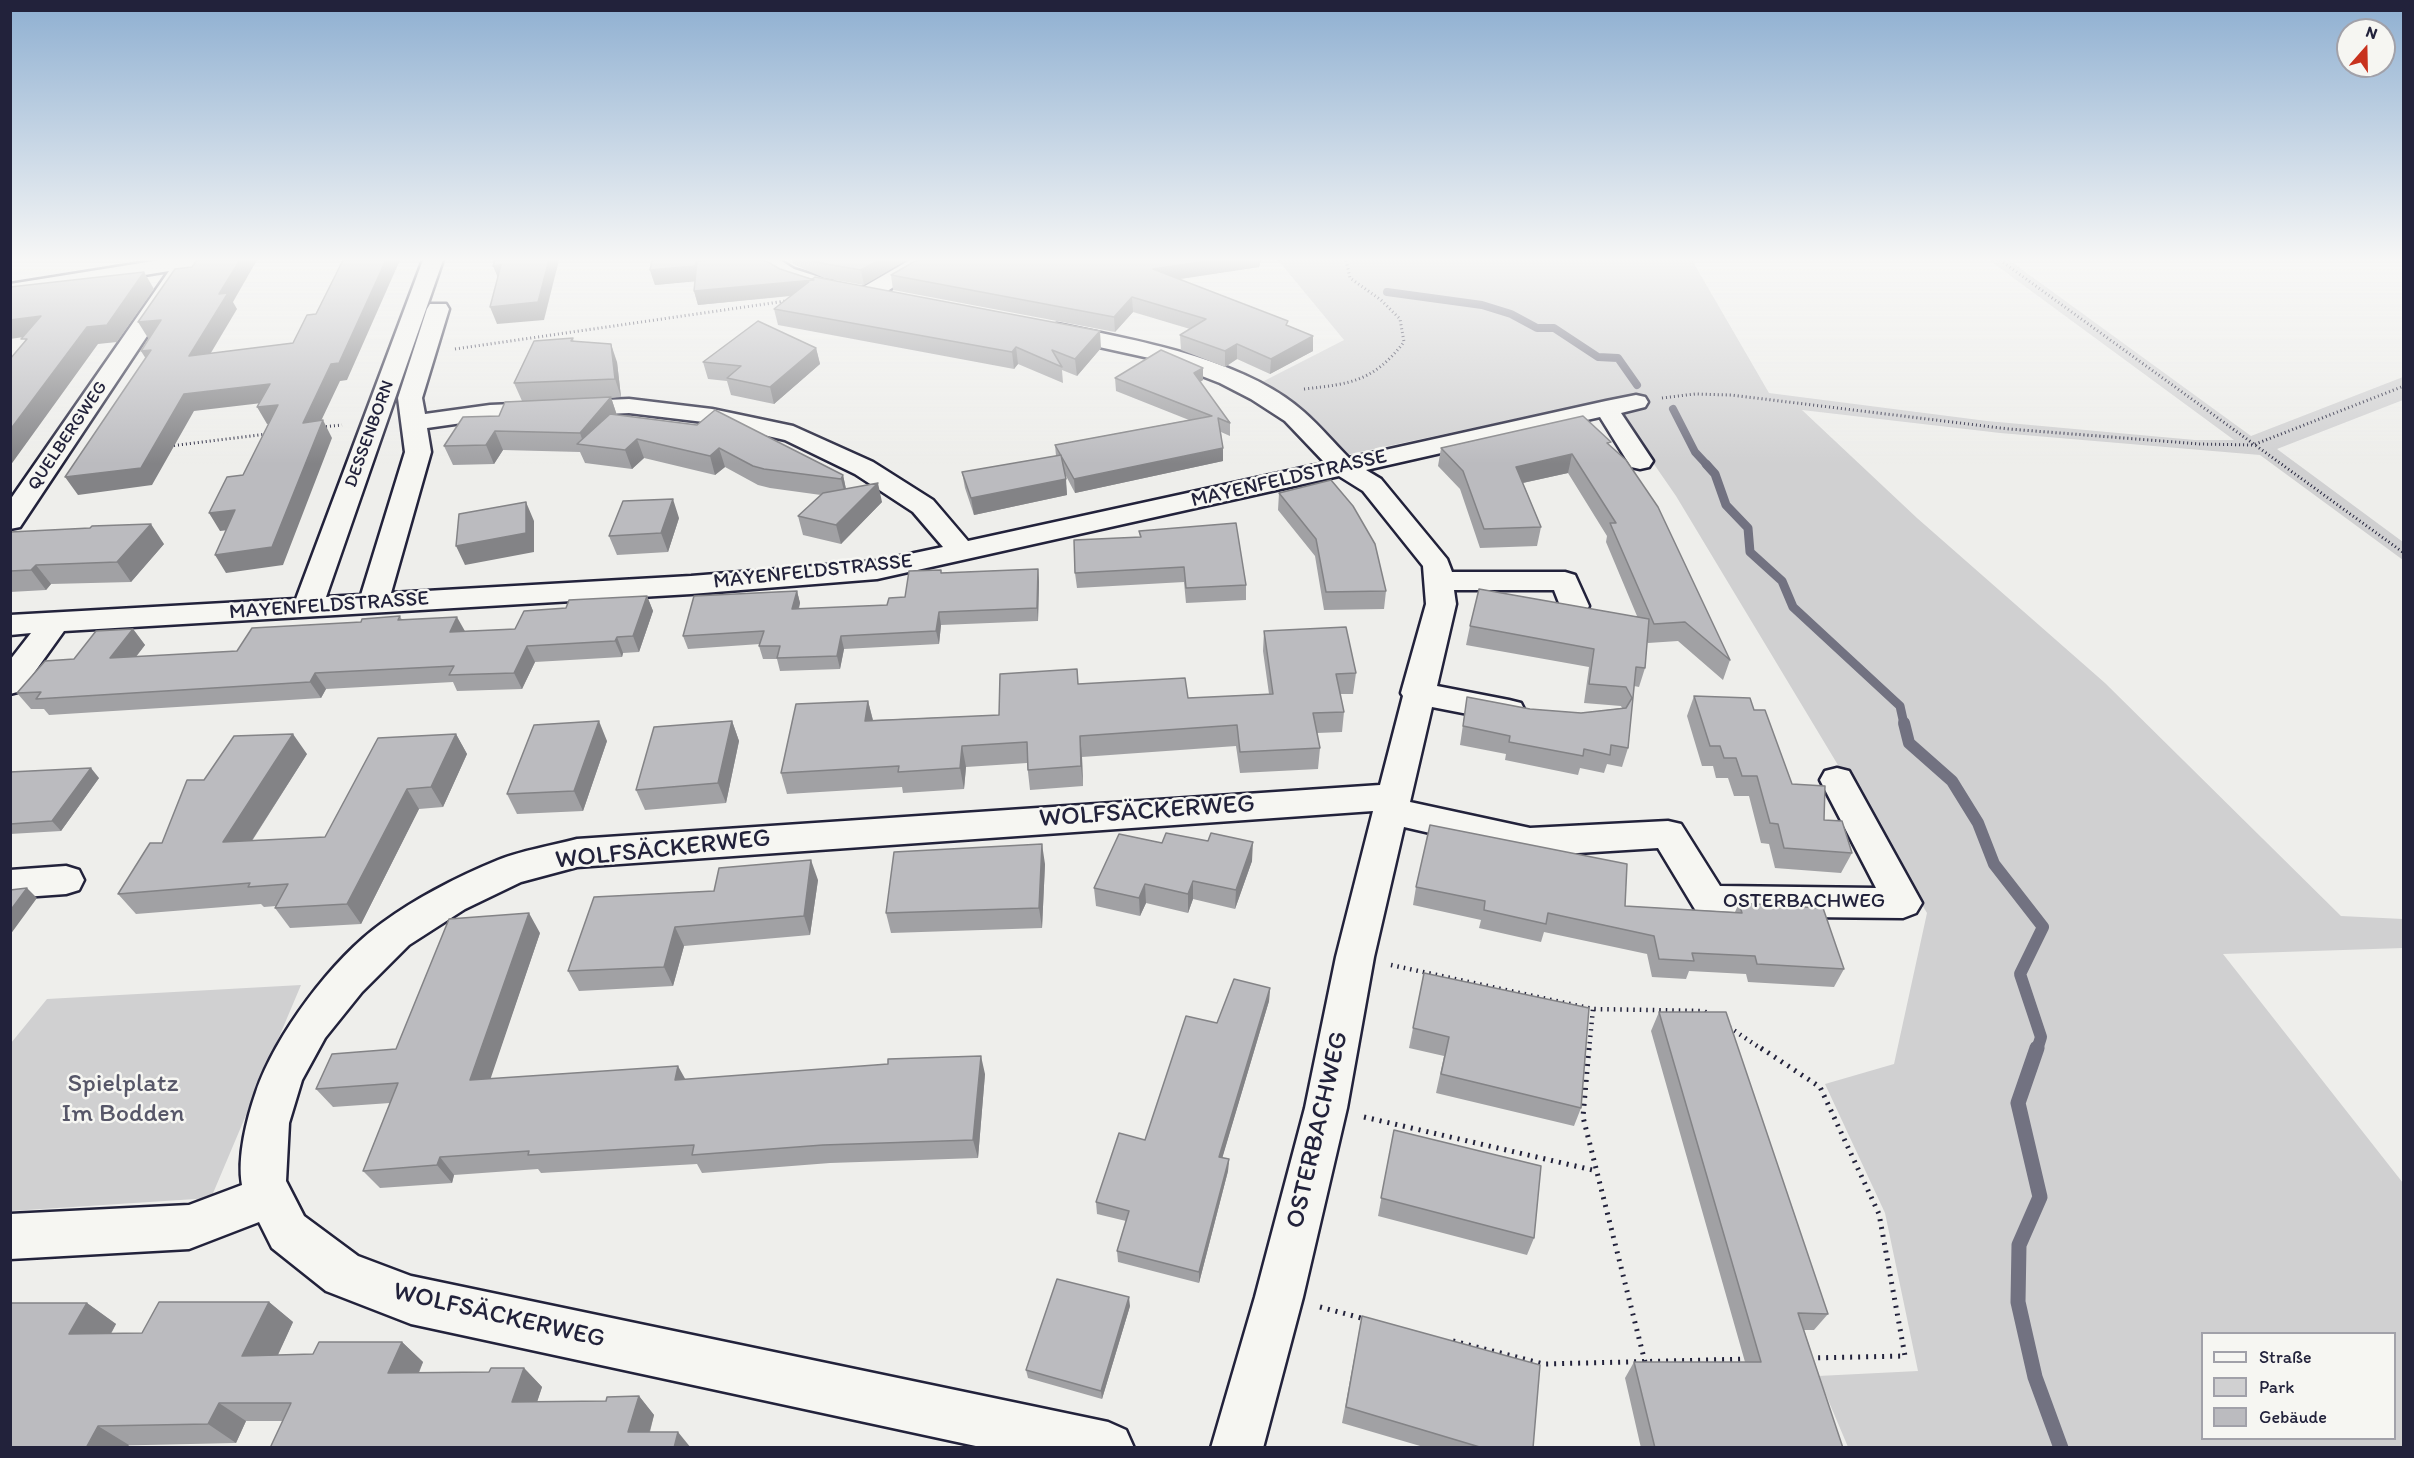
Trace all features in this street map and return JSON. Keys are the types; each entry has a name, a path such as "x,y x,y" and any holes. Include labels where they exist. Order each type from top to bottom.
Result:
{"street":[{"name":"QUELBERGWEG","path":"10,521 144,328"},
{"name":"DESSENBORN","path":"307,608 408,328"},
{"name":"DESSENBORN","path":"374,602 418,452 411,423 410,398 432,328"},
{"name":"OSTERBACHWEG","path":"1043,328 1170,356 1260,394 1294,416 1343,467 1372,485 1437,565 1441,604 1417,693 1355,957 1326,1108 1279,1297 1237,1448"},
{"name":"MAYENFELDSTRASSE","path":"10,625 680,585 877,570 963,553 1636,402"},
{"path":"411,423 510,410 629,406 712,416 793,434 864,468 923,507 963,553"},
{"path":"1606,408 1640,461"},
{"path":"1439,581 1565,581 1574,606"},
{"path":"10,683 55,622"},
{"path":"1417,693 1539,716"},
{"name":"OSTERBACHWEG","path":"1391,805 1530,842 1668,834 1709,901 1903,903 1837,780"},
{"name":"WOLFSÄCKERWEG","path":"1108,1448 411,1300 344,1274 288,1232 262,1183 267,1123 283,1075 311,1026 348,980 395,934 452,899 511,870 577,853 1348,798 1391,805"},
{"path":"10,884 66,880"},
{"path":"10,1237 189,1227 270,1196"}],"path":[{"path":"424,351 446,351 608,328"},
{"path":"1260,394 1348,383 1373,377 1392,360 1404,342 1402,328"},
{"path":"2093,328 2403,553"},
{"path":"1636,402 1695,394 1731,395 2009,429 2200,444 2253,445 2403,386"},
{"path":"318,428 375,421"},
{"path":"167,447 272,434"},
{"path":"1355,957 1593,1009 1704,1011 1714,1017"},
{"path":"1593,1009 1583,1116 1645,1362"},
{"path":"1724,1023 1820,1087 1879,1214 1905,1356 1798,1358"},
{"path":"1326,1108 1597,1172"},
{"path":"1279,1297 1371,1320"},
{"path":"1440,1338 1544,1364 1751,1359"}],"green space":[{"path":"1334,328 1731,328 1769,393 1987,421 2195,440 2234,440 2082,328 2103,328 2251,436 2403,377 2403,400 2277,449 2403,542 2403,560 2260,455 2000,433 1802,410 1917,518 2105,683 2341,916 2403,919 2403,948 2223,954 2403,1183 2403,1447 1848,1447 1818,1376 1918,1371 1885,1213 1825,1084 1894,1064 1927,913 1676,496 1609,399 1346,455 1308,415 1260,383 1344,340"},
{"name":"Spielplatz Im Bodden","path":"301,985 211,1198 11,1211 11,1043 47,999"}],"building":[{"path":"31,328 86,328 10,430 10,359 27,339 21,339"},
{"path":"156,328 206,328 189,356 293,343 300,328 355,328 339,363 331,364 303,423 323,420 272,547 215,555 235,510 209,513 227,477 243,475 278,405 257,407 270,384 184,394 141,468 65,477 151,350 141,351"},
{"path":"749,328 773,328 816,348 770,387 727,378 741,366 703,362"},
{"path":"879,328 1084,328 1100,331 1075,359 1052,350 1062,367 1016,347 1012,352"},
{"path":"1191,328 1293,328 1313,336 1271,359 1237,344 1225,351 1180,335"},
{"path":"573,338 571,341 611,344 615,379 514,383 534,341"},
{"path":"1161,350 1203,368 1194,373 1230,423 1218,418 1223,448 1074,479 1055,445 1212,416 1115,378"},
{"path":"611,397 580,433 495,431 486,445 444,446 463,417 499,416 505,402"},
{"path":"715,410 843,475 841,479 764,469 753,466 719,448 710,456 637,439 625,450 577,444 610,414 697,425"},
{"path":"1583,416 1611,442 1607,443 1626,460 1658,507 1730,660 1685,622 1654,624 1610,523 1616,523 1572,454 1516,467 1541,527 1484,529 1463,471 1441,448"},
{"path":"1061,455 1066,479 971,498 962,472"},
{"path":"1331,480 1353,506 1375,544 1386,591 1326,592 1316,539 1279,493"},
{"path":"878,483 836,525 798,516 823,493"},
{"path":"673,499 661,533 609,536 623,501"},
{"path":"526,502 526,533 456,546 459,514"},
{"path":"1236,523 1246,585 1186,588 1184,567 1075,573 1074,540 1141,537 1139,531"},
{"path":"151,524 117,562 36,565 31,570 10,571 10,532"},
{"path":"1038,569 1037,608 939,612 936,631 841,636 837,656 777,658 780,646 759,646 764,631 683,636 694,596 797,591 792,609 887,605 889,598 905,597 909,571 941,570 941,573"},
{"path":"1479,589 1649,619 1645,668 1636,667 1628,748 1611,745 1610,755 1584,749 1583,756 1509,742 1510,736 1463,726 1467,697 1530,709 1581,713 1626,708 1632,698 1626,687 1589,684 1594,649 1470,626"},
{"path":"647,596 633,636 617,637 615,641 527,646 514,673 449,675 454,666 315,673 310,682 36,699 41,692 17,693 45,661 74,659 96,631 133,629 110,658 237,651 252,628 361,622 362,619 400,616 398,620 457,617 450,632 515,629 524,611 566,608 569,600"},
{"path":"1346,627 1356,673 1336,674 1344,712 1313,713 1320,748 1240,752 1237,725 1080,736 1081,766 1028,770 1027,742 962,746 960,768 898,772 899,766 781,773 796,704 868,701 865,721 999,715 1000,674 1077,669 1078,684 1185,678 1188,698 1273,694 1264,631"},
{"path":"1694,696 1750,698 1754,710 1765,710 1792,784 1825,786 1824,820 1842,821 1852,853 1784,848 1778,824 1770,823 1757,776 1742,776 1736,758 1724,758 1720,746 1710,746"},
{"path":"599,721 574,791 507,794 534,725"},
{"path":"732,721 718,783 636,790 654,727"},
{"path":"293,734 223,842 325,837 378,738 456,734 431,787 407,789 347,904 275,908 288,884 248,887 250,883 118,894 150,843 162,843 187,780 204,780 234,736"},
{"path":"91,768 52,821 10,824 10,772"},
{"path":"1430,825 1627,864 1625,906 1742,913 1739,903 1823,908 1844,969 1757,964 1755,956 1692,953 1694,961 1659,959 1654,936 1548,913 1546,924 1484,910 1485,901 1416,887"},
{"path":"1166,833 1208,841 1211,833 1253,842 1236,890 1193,881 1188,894 1145,884 1139,898 1094,888 1119,834 1162,843"},
{"path":"1042,844 1039,908 886,913 894,852"},
{"path":"811,860 804,916 675,927 664,967 568,971 594,897 714,891 719,868"},
{"path":"27,888 10,911 10,890"},
{"path":"529,913 470,1080 678,1066 675,1080 888,1064 888,1059 981,1056 973,1140 823,1145 692,1155 694,1145 528,1155 529,1151 440,1157 437,1165 363,1171 398,1083 316,1089 332,1054 396,1049 449,919"},
{"path":"1424,973 1589,1008 1581,1108 1441,1074 1449,1037 1413,1028"},
{"path":"1234,979 1270,988 1219,1157 1229,1159 1199,1272 1117,1251 1129,1211 1096,1202 1119,1133 1145,1140 1186,1016 1217,1023"},
{"path":"1659,1012 1726,1012 1828,1314 1798,1313 1843,1448 1655,1448 1634,1362 1761,1362"},
{"path":"1394,1130 1541,1166 1534,1238 1381,1198"},
{"path":"1057,1279 1129,1297 1101,1391 1026,1370"},
{"path":"159,1302 269,1302 242,1356 313,1354 319,1342 402,1342 388,1373 489,1372 491,1368 524,1368 512,1402 606,1401 607,1397 639,1396 628,1432 678,1432 674,1448 270,1448 291,1403 219,1403 208,1424 98,1426 86,1448 10,1448 10,1303 87,1303 69,1334 142,1333"},
{"path":"1362,1316 1540,1365 1533,1448 1483,1448 1346,1407"}],"waterway":[{"path":"1554,328 1598,357 1618,358 1637,385"},
{"path":"1673,409 1695,452 1708,466"},
{"path":"1706,464 1715,474 1726,505 1748,528 1750,552 1782,581 1793,607 1900,706 1904,724"},
{"path":"1904,723 1909,743 1952,781 1978,823 1994,864 2043,927 2020,974 2041,1037 2037,1050"},
{"path":"2037,1048 2018,1103 2040,1197 2019,1245 2018,1302 2035,1377 2061,1448"}]}
